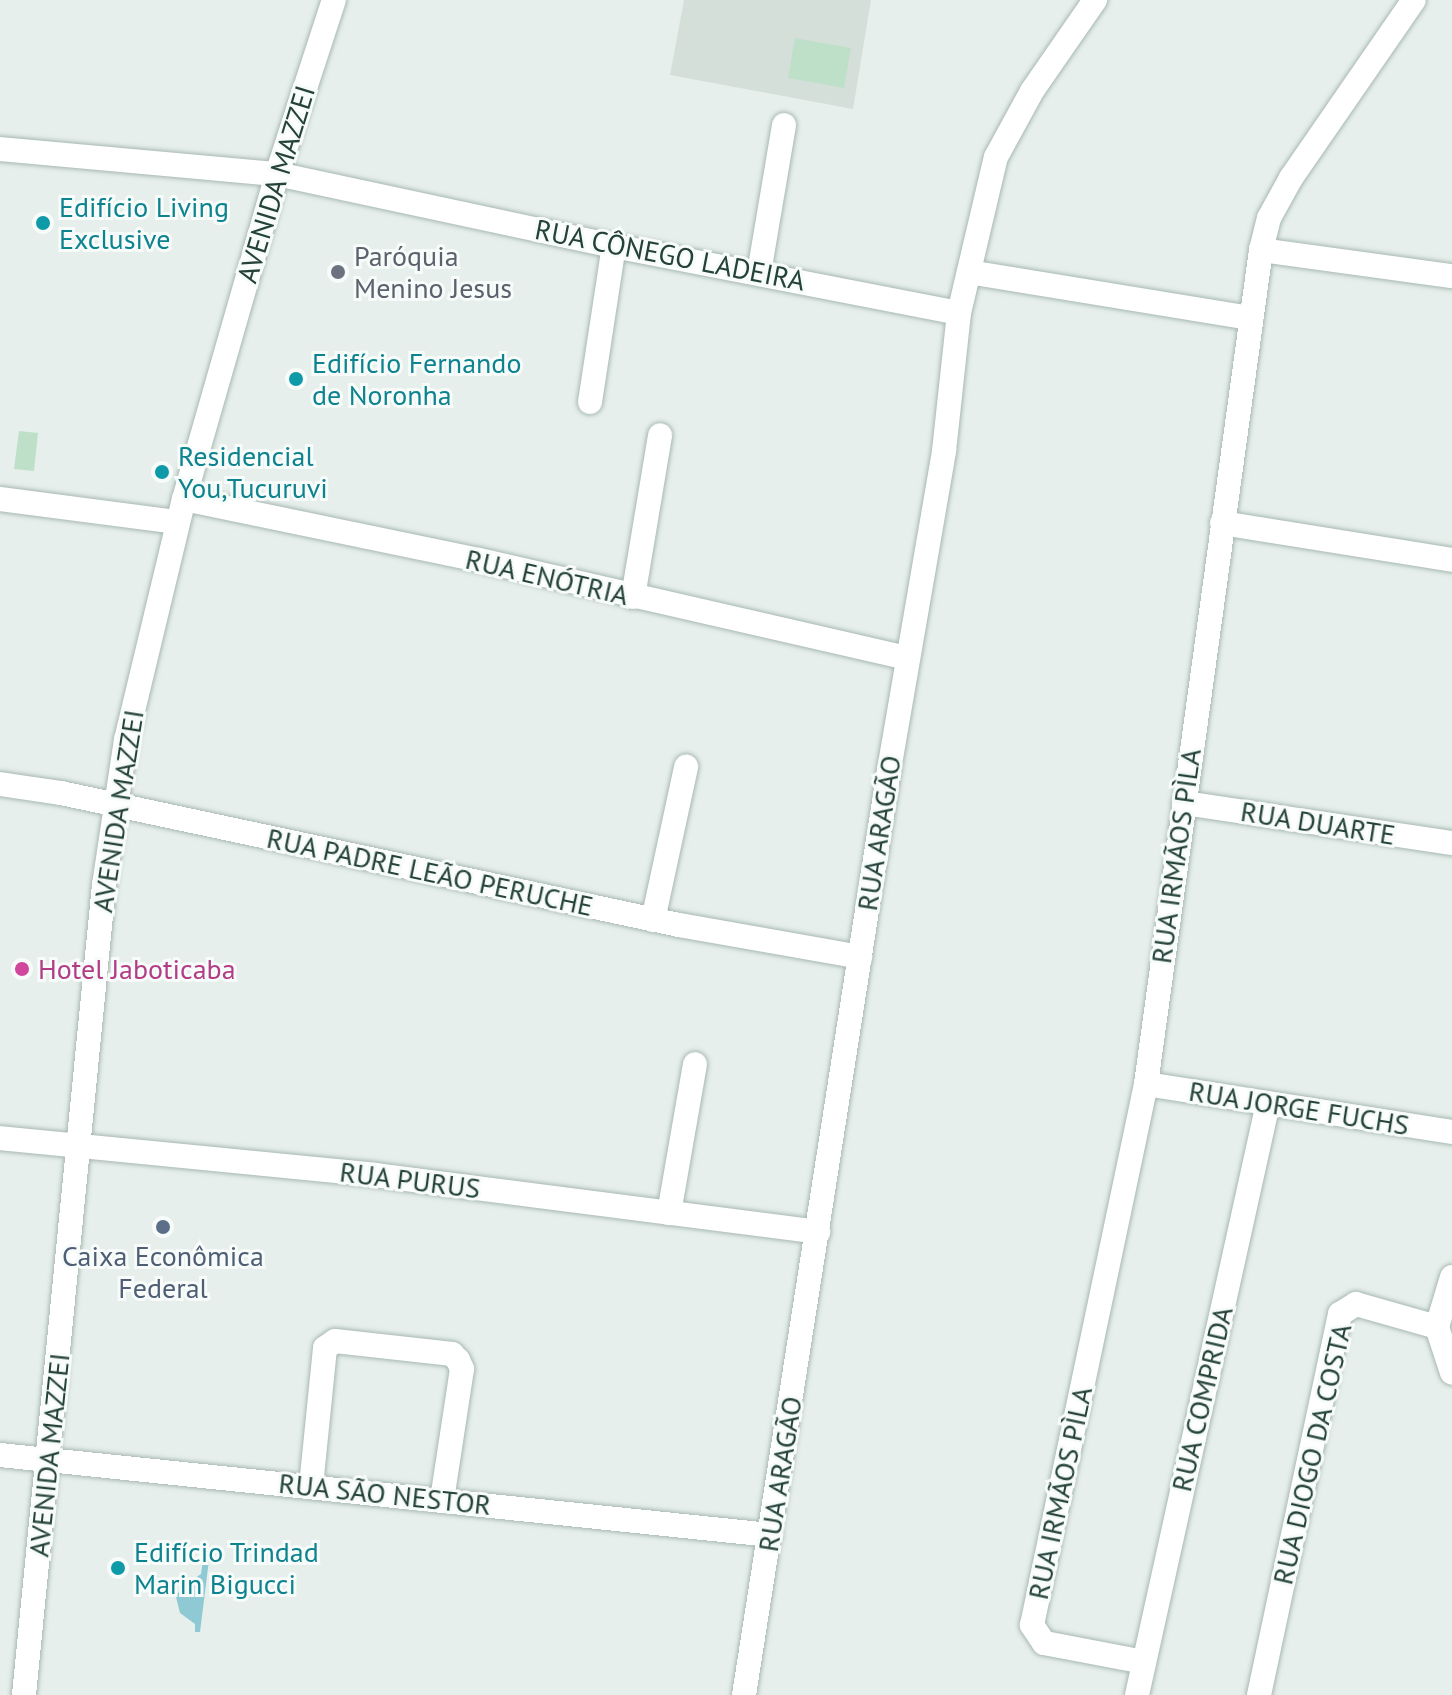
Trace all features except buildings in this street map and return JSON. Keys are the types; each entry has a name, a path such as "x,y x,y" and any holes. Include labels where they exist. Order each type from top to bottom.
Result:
{"street":[{"name":"AVENIDA MAZZEI","path":"24,1695 115,805 130,720 181,511 277,174 334,0"},
{"name":"RUA ARAGÃO","path":"744,1695 908,658 944,451 959,313 996,157 1032,91 1095,0"},
{"name":"RUA IRMÃOS PÌLA","path":"1144,1662 1044,1643 1032,1625 1146,1084 1261,250 1269,218 1291,178 1414,0"},
{"path":"759,273 784,125"},
{"name":"RUA CÔNEGO LADEIRA","path":"0,149 277,174 614,246 959,313"},
{"path":"590,402 614,246"},
{"path":"1261,250 1452,276"},
{"path":"969,272 1251,318"},
{"path":"633,597 660,435"},
{"name":"RUA ENÓTRIA","path":"0,499 181,511 479,560 908,658"},
{"path":"1222,523 1452,560"},
{"path":"653,920 686,767"},
{"name":"RUA PADRE LEÃO PERUCHE","path":"0,784 115,805 653,920 860,957"},
{"name":"RUA DUARTE","path":"1184,803 1452,843"},
{"path":"669,1213 695,1064"},
{"name":"RUA JORGE FUCHS","path":"1146,1084 1452,1132"},
{"name":"RUA COMPRIDA","path":"1137,1695 1268,1103"},
{"name":"RUA PURUS","path":"0,1138 375,1175 818,1232"},
{"path":"1452,1277 1437,1327 1452,1373"},
{"name":"RUA DIOGO DA COSTA","path":"1259,1695 1340,1314 1356,1304 1437,1327"},
{"path":"311,1486 325,1348 335,1341 452,1354 458,1360 462,1369 442,1500"},
{"name":"RUA SÃO NESTOR","path":"0,1455 770,1535"}],"shaded area":[{"path":"684,0 871,0 853,109 670,75"}],"green space":[{"path":"795,38 851,48 844,88 788,78"},
{"path":"19,431 38,433 34,471 14,469"}],"water":[{"path":"203,1560 209,1560 200,1632 195,1632 195,1624 180,1613 176,1597 181,1588 201,1574"}],"place":[{"name":"Edifício Living Exclusive","path":"43,223"},
{"name":"Paróquia Menino Jesus","path":"338,272"},
{"name":"Edifício Fernando de Noronha","path":"296,379"},
{"name":"Residencial You,Tucuruvi","path":"162,472"},
{"name":"Hotel Jaboticaba","path":"22,969"},
{"name":"Caixa Econômica Federal","path":"163,1227"},
{"name":"Edifício Trindad Marin Bigucci","path":"118,1568"}]}
